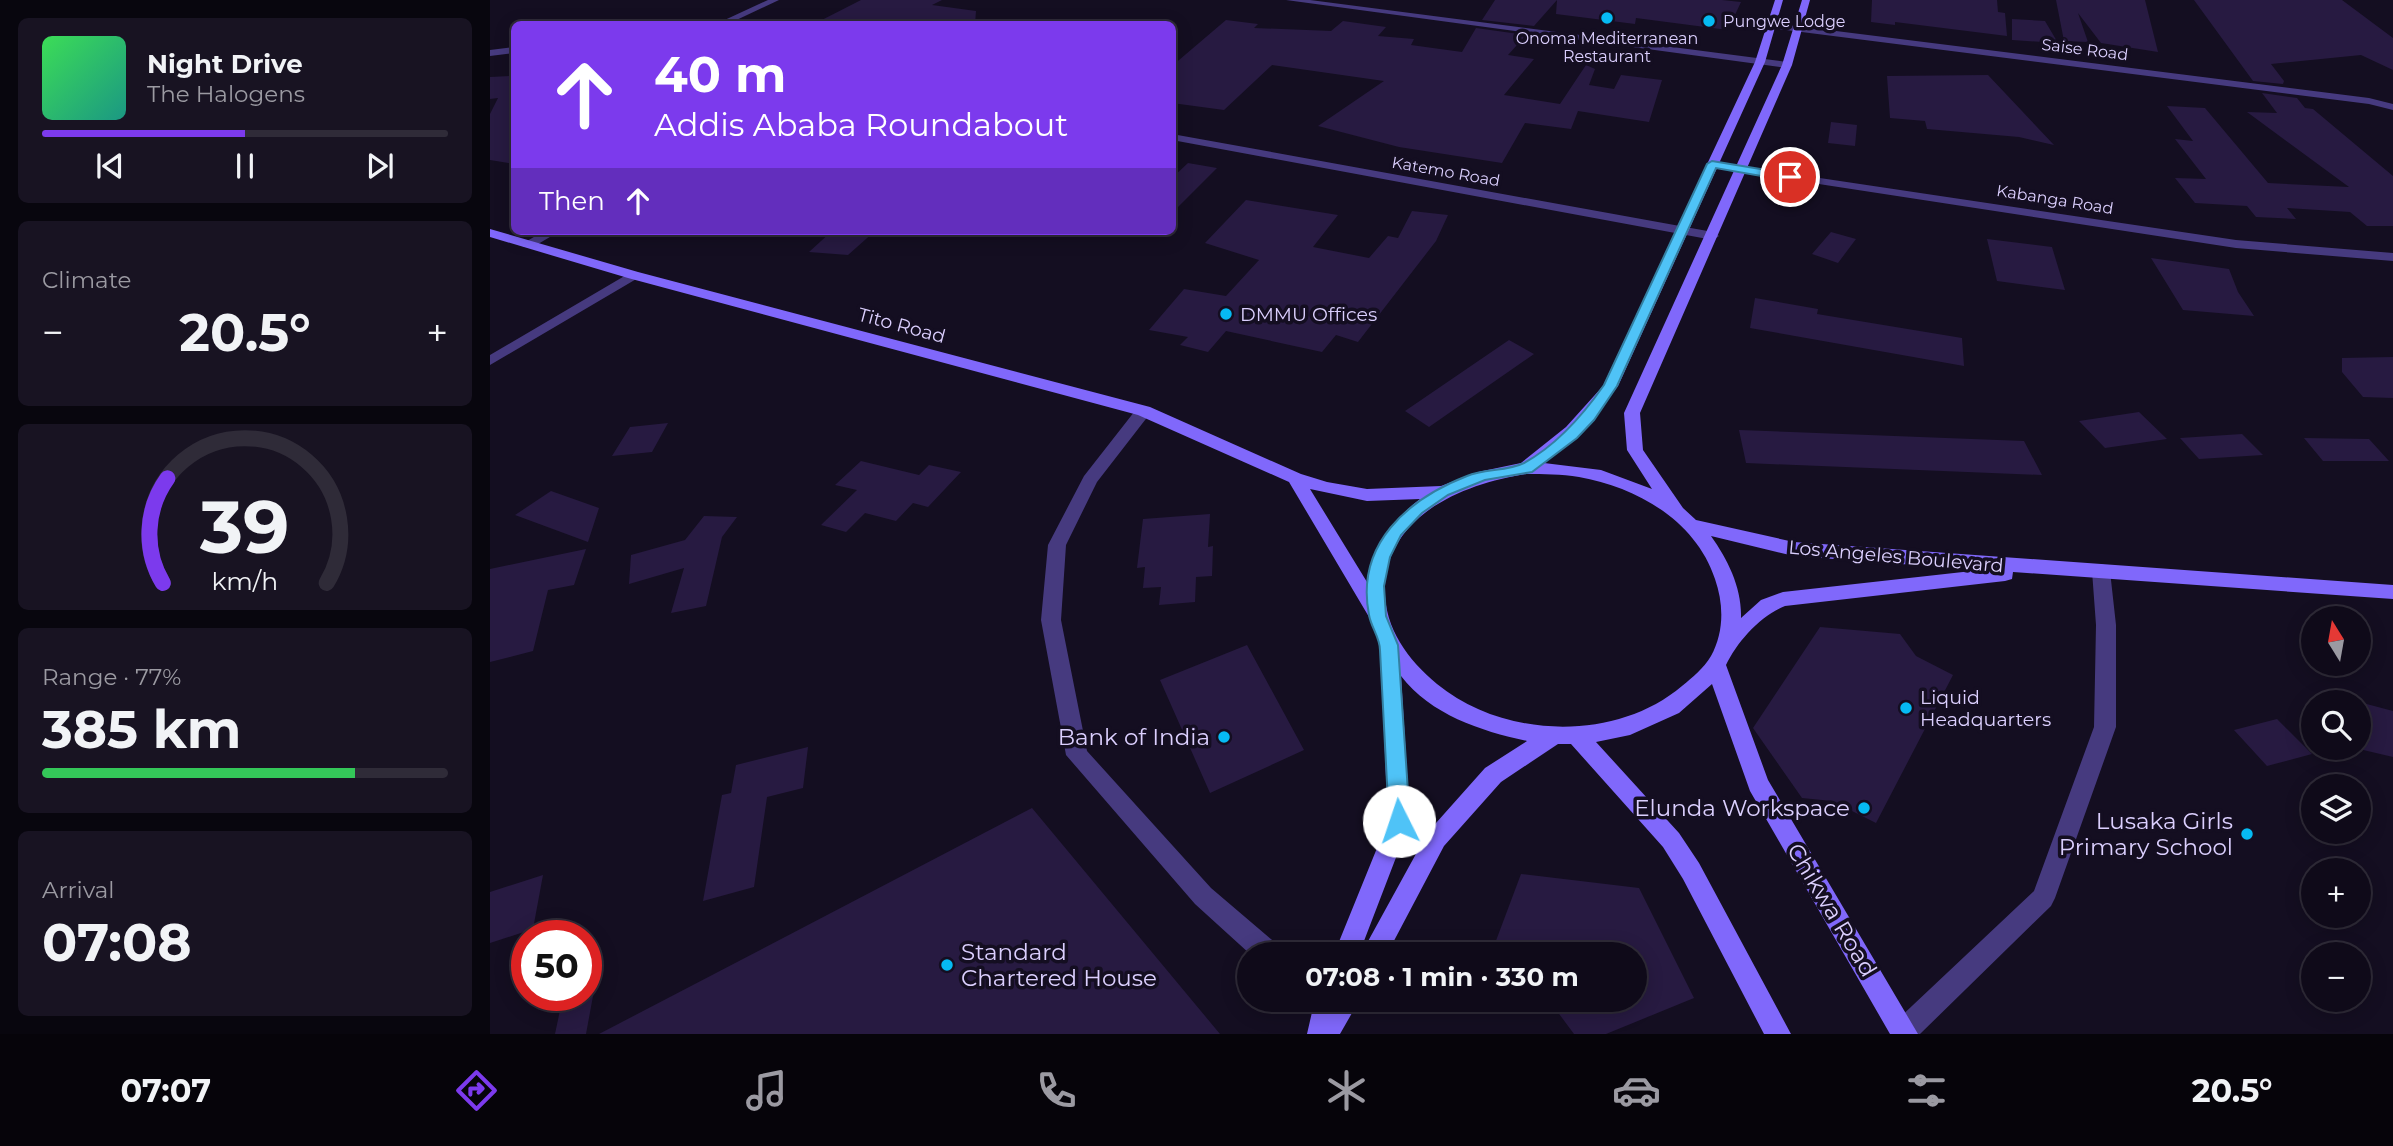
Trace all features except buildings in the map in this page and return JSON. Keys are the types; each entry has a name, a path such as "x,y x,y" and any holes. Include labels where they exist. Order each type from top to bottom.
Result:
{"main road":[{"path":"1527,468 1572,434 1600,402 1684,230 1760,62 1779,0"},
{"path":"1677,512 1635,450 1632,413 1787,65 1806,0"},
{"name":"Tito Road","path":"490,233 632,275 1144,411 1295,478 1334,491 1367,495 1442,492"},
{"path":"1295,478 1378,616 1389,645 1405,668 1426,689 1452,707 1483,721 1517,731 1577,736 1622,730 1661,715 1693,693 1716,666 1728,640 1731,599 1718,560 1692,525 1677,512 1632,486 1580,471 1527,468 1482,476 1442,492 1416,509 1395,531 1382,557 1375,586 1378,616"},
{"name":"Los Angeles Boulevard","path":"1692,525 1794,549 2393,592"},
{"name":"Los Angeles Boulevard","path":"1728,640 1768,605 1783,599 1928,581 2061,569"},
{"path":"1351,942 1399,821 1389,645"},
{"name":"Chikwa Road","path":"1716,666 1749,764 1762,792 1904,1032"},
{"path":"1380,942 1436,839 1493,775 1552,736"},
{"path":"1577,736 1671,840 1691,871 1778,1034"},
{"path":"1322,1034 1328,1012"}],"street":[{"path":"728,21 775,0"},
{"path":"1290,0 1787,65"},
{"name":"Saise Road","path":"1773,26 2372,101 2393,107"},
{"path":"490,53 511,50"},
{"name":"Katemo Road","path":"1176,138 1713,236"},
{"name":"Kabanga Road","path":"1712,164 2249,246 2393,257"},
{"path":"528,244 546,235"},
{"path":"490,361 632,275"},
{"path":"1144,411 1090,480 1057,545 1051,620 1077,755 1203,897 1255,942"},
{"path":"1904,1032 2043,898 2105,727 2106,625 2101,571"}],"place":[{"name":"Onoma Mediterranean Restaurant","path":"1607,18"},
{"name":"Pungwe Lodge","path":"1709,21"},
{"name":"DMMU Offices","path":"1226,314"},
{"name":"Liquid Headquarters","path":"1906,708"},
{"name":"Bank of India","path":"1224,737"},
{"name":"Elunda Workspace","path":"1864,808"},
{"name":"Lusaka Girls Primary School","path":"2247,834"},
{"name":"Standard Chartered House","path":"947,965"}],"route":[{"path":"1399,821 1389,645 1378,616 1375,586 1382,557 1395,531 1416,509 1442,492 1482,476 1527,468 1572,434 1589,417 1610,386 1684,230 1712,164 1790,177"}]}
